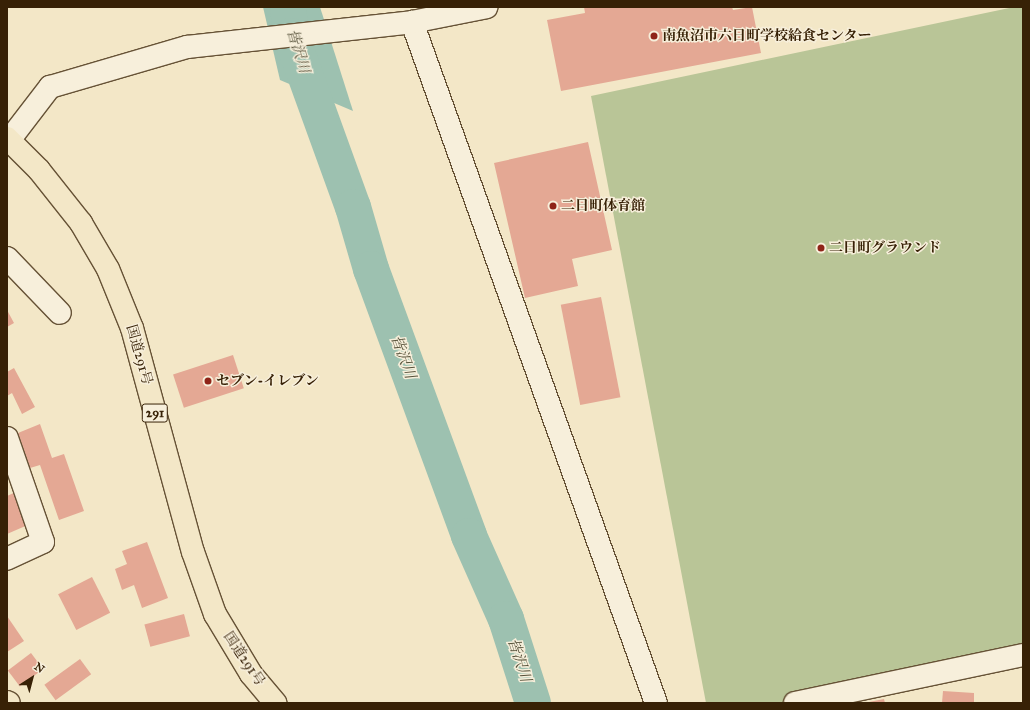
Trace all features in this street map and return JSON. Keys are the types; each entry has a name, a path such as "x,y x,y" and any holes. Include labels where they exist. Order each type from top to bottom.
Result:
{"highway":[{"name":"国道291号","path":"8,140 40,170 81,223 108,269 132,328 193,552 215,614 251,674 275,703"}],"street":[{"path":"8,140 50,87 187,47 241,39 412,22 487,7"},
{"path":"412,22 656,703"},
{"path":"8,261 60,313"},
{"path":"7,438 43,542 7,559"},
{"path":"795,703 1023,655"}],"shaded area":[{"name":"二日町グラウンド","path":"1014,7 1023,7 1023,655 795,703 706,703 591,96"}],"water":[{"path":"263,7 320,7 353,111 280,80"}],"building":[{"name":"南魚沼市六日町学校給食センター","path":"584,7 732,7 733,10 752,7 761,53 561,91 547,20 585,13"},
{"name":"二日町体育館","path":"588,142 612,250 572,259 578,286 525,298 494,163"},
{"path":"601,297 620,397 580,405 561,305"},
{"path":"7,310 14,323 7,327"},
{"name":"セブン-イレブン","path":"233,355 244,388 184,408 173,374"},
{"path":"14,368 35,407 22,414 12,393 7,396 7,372"},
{"path":"40,424 52,458 64,454 84,511 59,520 40,465 30,468 18,433"},
{"path":"16,492 30,524 7,534 7,496"},
{"path":"147,542 168,598 142,608 134,585 122,590 115,569 127,564 122,551"},
{"path":"92,577 110,613 76,630 58,594"},
{"path":"184,614 190,636 150,647 144,625"},
{"path":"7,616 24,641 7,652"},
{"path":"31,653 43,669 20,686 8,670"},
{"path":"80,659 91,674 56,700 44,685"},
{"path":"943,691 974,693 974,703 942,703"},
{"path":"884,699 885,703 869,703 869,702"}],"waterway":[{"name":"皆沢川","path":"288,7 291,36 353,207 371,269 469,536 506,619 533,703"}],"place":[{"name":"南魚沼市六日町学校給食センター","path":"654,36"},
{"name":"二日町体育館","path":"553,206"},
{"name":"二日町グラウンド","path":"821,248"},
{"name":"セブン-イレブン","path":"208,381"}]}
